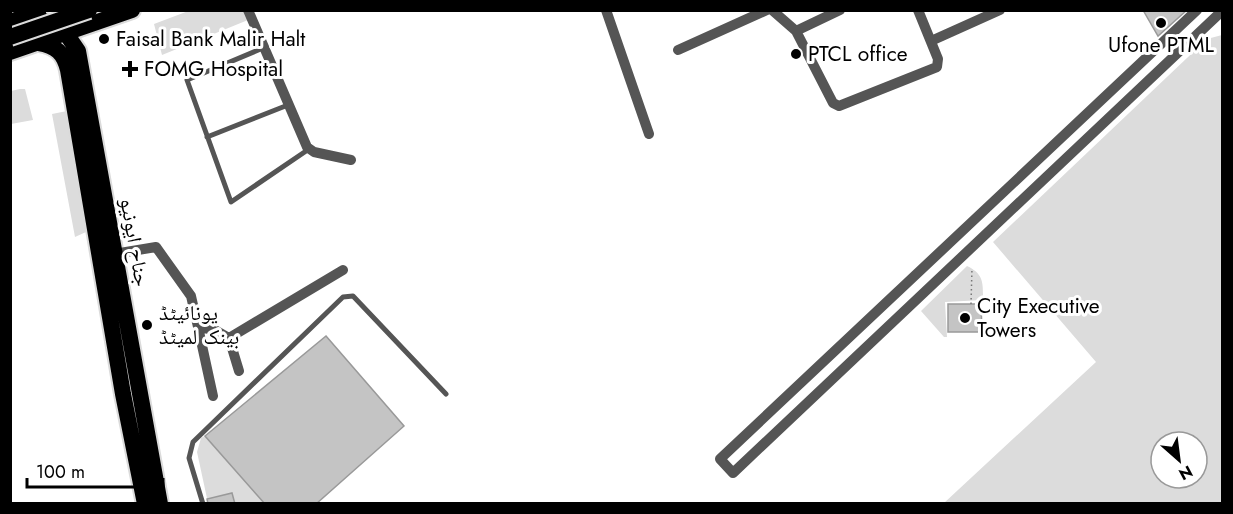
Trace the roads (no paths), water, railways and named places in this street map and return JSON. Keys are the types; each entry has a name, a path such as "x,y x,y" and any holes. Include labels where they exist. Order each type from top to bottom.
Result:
{"highway":[{"path":"10,38 89,10"},
{"path":"10,52 127,11"},
{"path":"10,22 36,13 68,33"},
{"name":"جناح ایونیو","path":"68,33 75,43 81,63 111,260 123,394 145,504"},
{"name":"جناح ایونیو","path":"39,43 56,48 66,62 111,260 160,504"}],"street":[{"path":"248,10 309,149 351,160"},
{"path":"606,10 649,134"},
{"path":"678,50 767,10"},
{"path":"772,10 796,31 833,103 839,106 937,67 939,63 918,10"},
{"path":"796,31 840,10"},
{"path":"931,41 1000,10"},
{"path":"1197,10 720,459 733,473 1222,11"},
{"path":"1045,154 1057,167"},
{"path":"111,260 156,247 191,296 213,396"},
{"path":"229,338 343,270"},
{"path":"198,327 215,330 229,338 238,371"},
{"path":"824,363 836,375"}],"lane":[{"path":"263,48 187,80 231,202 309,149"},
{"path":"207,137 288,105"},
{"path":"203,504 189,458 193,442 343,297 353,296 446,394"}],"place":[{"name":"Ufone PTML","path":"1161,23"},
{"name":"Faisal Bank Malir Halt","path":"104,39"},
{"name":"PTCL office","path":"796,54"},
{"name":"FOMG Hospital","path":"130,69"},
{"name":"City Executive Towers","path":"965,318"},
{"name":"یونائیٹڈ بینک لمیٹڈ","path":"147,325"}]}
